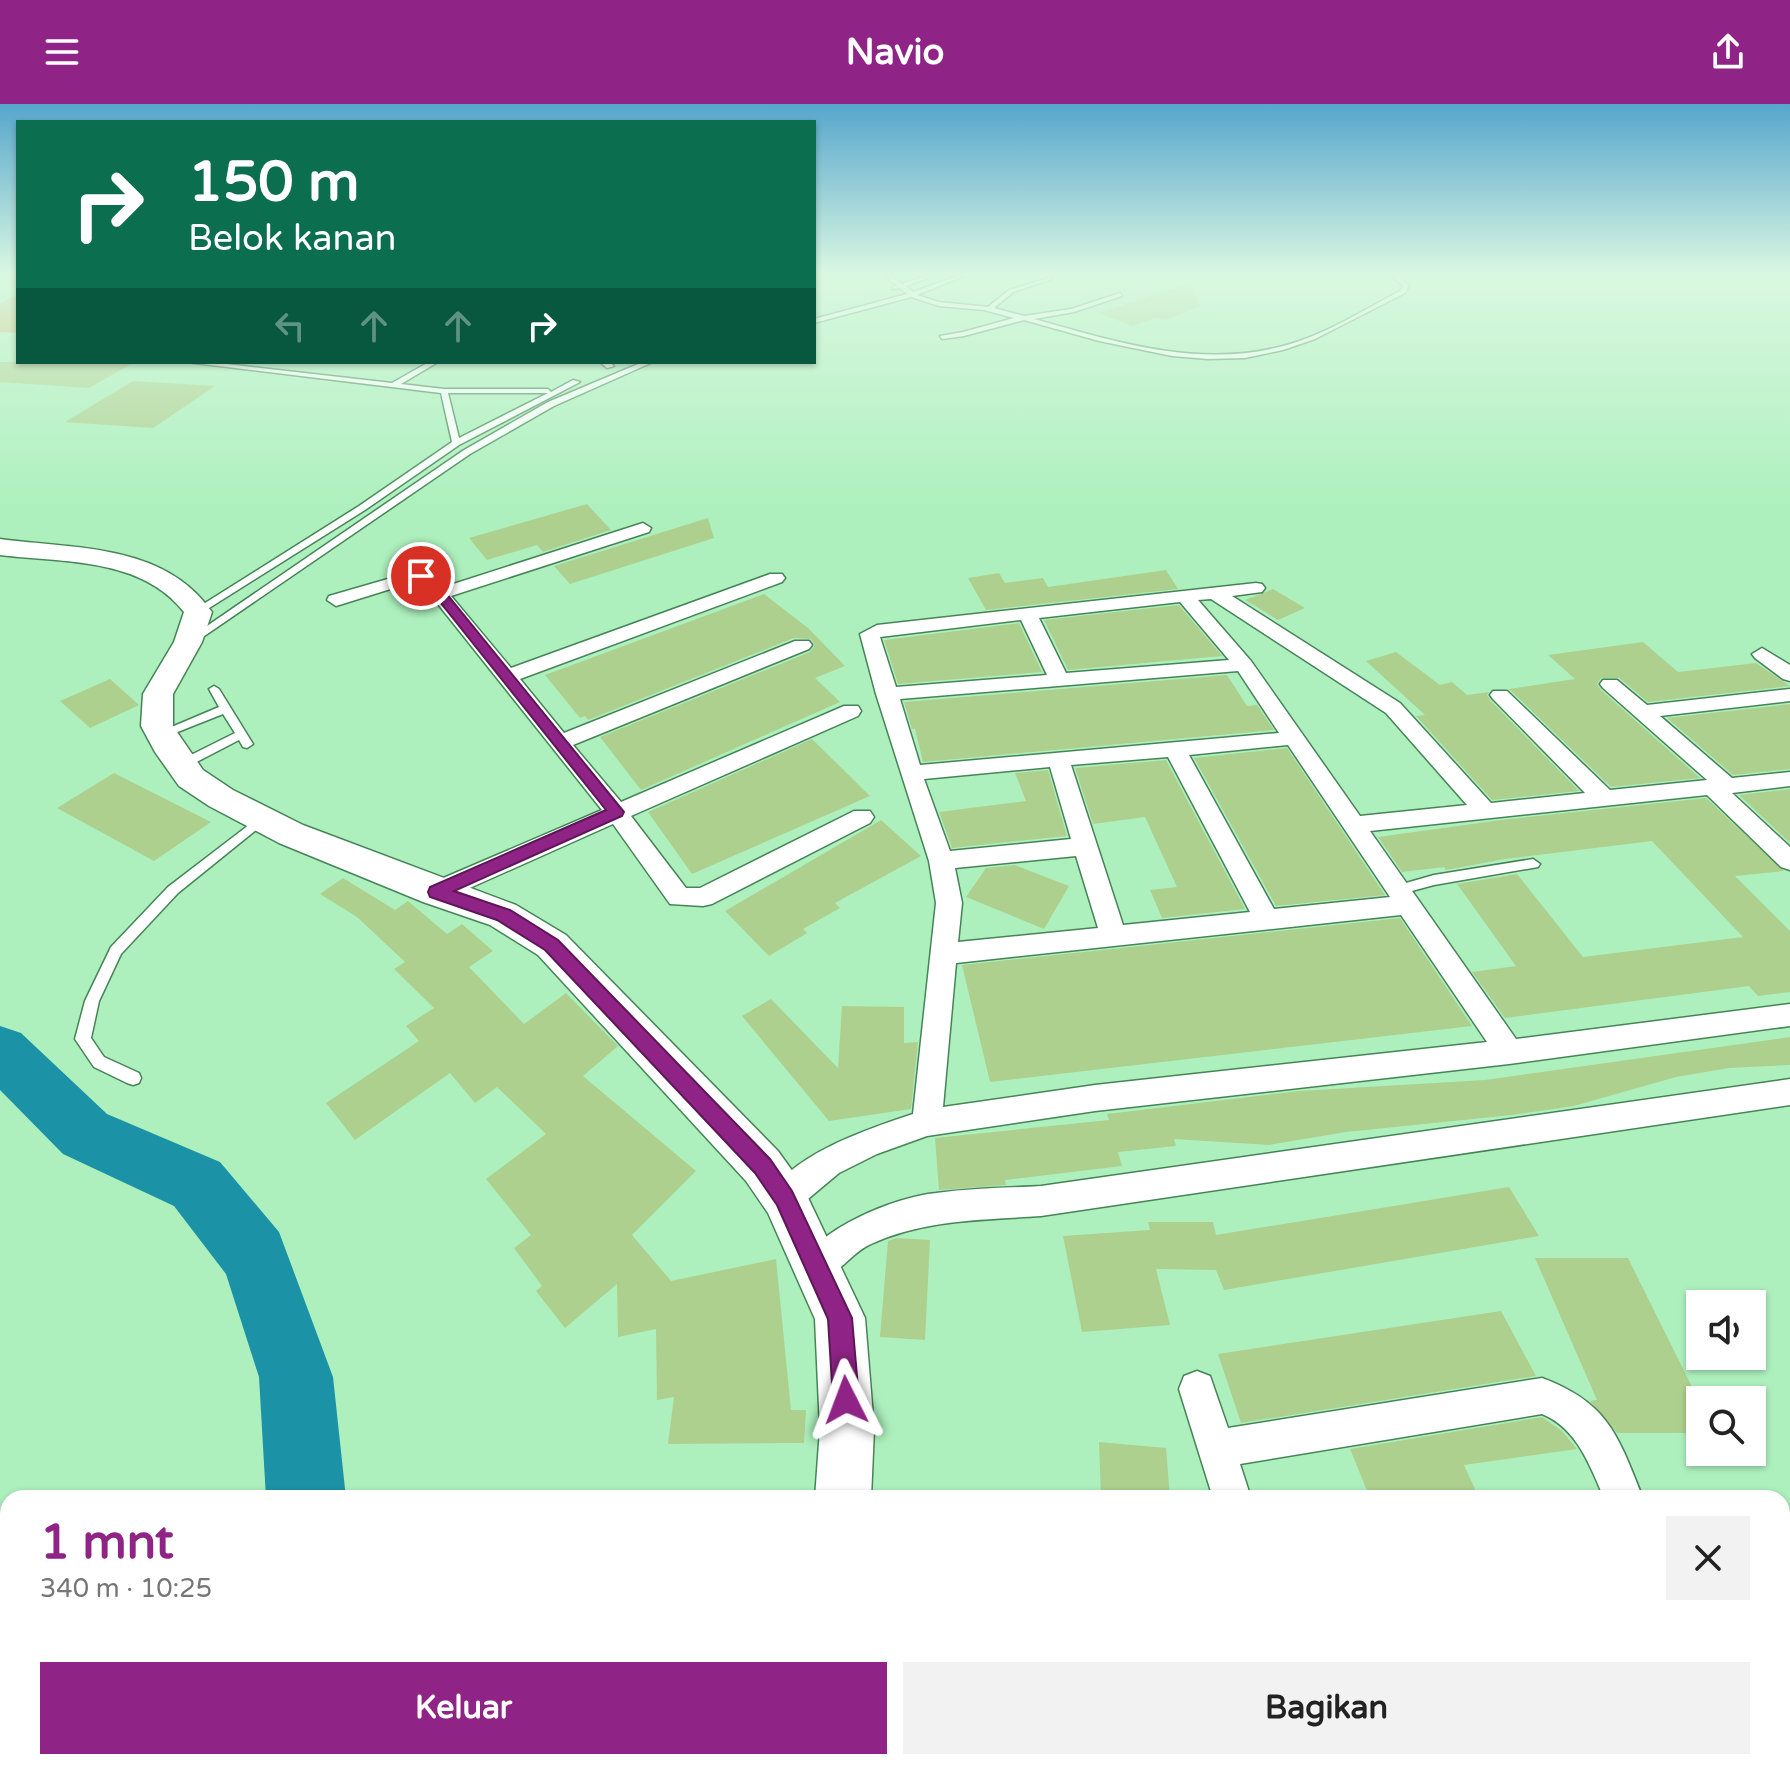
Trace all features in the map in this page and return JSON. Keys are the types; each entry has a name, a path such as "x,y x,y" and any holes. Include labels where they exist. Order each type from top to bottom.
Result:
{"street":[{"path":"439,594 643,528"},
{"path":"0,547 83,557 148,570 178,586 193,627 158,694 157,726 191,778 221,798 291,834 436,892 503,915 552,945 762,1166 785,1198 840,1318 847,1429 843,1490"},
{"path":"336,600 421,576 428,579 616,812 679,897 703,897 862,817"},
{"path":"506,677 776,578"},
{"path":"927,1123 949,903 941,861 886,694 870,637 872,632 1256,588"},
{"path":"1215,593 1393,708 1485,811"},
{"path":"1185,597 1244,665 1509,1052"},
{"path":"1028,614 1059,680"},
{"path":"560,742 802,645"},
{"path":"1762,654 1790,675"},
{"path":"886,694 1244,665"},
{"path":"1610,684 1719,786 1790,861"},
{"path":"1500,695 1604,798"},
{"path":"1642,712 1790,695"},
{"path":"436,892 851,711"},
{"path":"911,773 1294,738"},
{"path":"1175,749 1267,920"},
{"path":"1058,759 1113,936"},
{"path":"1353,825 1790,779"},
{"path":"941,861 1086,846"},
{"path":"944,954 1267,920 1402,897"},
{"path":"785,1198 828,1163 868,1143 927,1123 1095,1098 1509,1052 1790,1015"},
{"path":"817,1267 859,1232 933,1208 1041,1201 1790,1092"},
{"path":"1197,1389 1230,1490"},
{"path":"1217,1449 1542,1396 1574,1408 1584,1420 1620,1490"}],"lane":[{"path":"1184,354 1256,354"},
{"path":"209,364 444,391 552,391"},
{"path":"394,384 430,364"},
{"path":"596,372 609,364"},
{"path":"193,627 467,452 564,398 644,364"},
{"path":"193,627 456,443 552,391 581,379"},
{"path":"444,391 456,443"},
{"path":"171,750 243,740 214,689"},
{"path":"171,750 225,709"},
{"path":"133,1078 99,1062 83,1039 92,1001 116,951 173,890 262,819"},
{"path":"1402,897 1434,880 1533,864"}],"building":[{"path":"0,362 131,364 89,388 0,382"},
{"path":"133,381 215,386 153,428 65,422"},
{"path":"587,504 611,530 543,552 537,545 487,560 469,538"},
{"path":"708,518 714,538 570,584 554,566"},
{"path":"1166,570 1178,589 986,610 968,578 999,573 1005,583 1043,578 1048,587"},
{"path":"1273,589 1305,608 1278,620 1245,600"},
{"path":"764,594 808,628 845,666 815,678 840,702 641,790 600,737 810,652 815,645 811,639 794,638 588,720 585,716 580,718 545,675"},
{"path":"1179,605 1222,656 1068,670 1044,620"},
{"path":"1019,623 1042,672 898,684 884,640"},
{"path":"1643,642 1678,672 1756,663 1790,686 1648,702 1619,678 1601,678 1597,684 1601,690 1700,778 1611,787 1509,689 1575,679 1548,655"},
{"path":"1396,652 1440,685 1452,682 1467,695 1489,692 1487,695 1491,701 1579,791 1492,800 1416,716 1425,715 1366,661"},
{"path":"1227,675 1247,706 1257,705 1274,730 923,762 904,702"},
{"path":"110,679 139,705 90,728 60,701"},
{"path":"1790,704 1790,769 1733,775 1667,718"},
{"path":"812,739 870,796 692,874 648,812"},
{"path":"1287,748 1385,895 1276,906 1194,758"},
{"path":"1166,760 1245,909 1162,918 1150,890 1177,887 1145,817 1093,824 1075,768"},
{"path":"1048,770 1067,836 952,848 939,812 1026,801 1015,773"},
{"path":"114,773 211,822 154,861 57,808"},
{"path":"1790,789 1790,843 1739,795"},
{"path":"1706,798 1784,871 1735,876 1790,931 1790,992 1758,996 1749,986 1505,1018 1472,972 1516,966 1457,884 1517,874 1583,957 1743,937 1652,841 1505,859 1446,870 1444,867 1402,872 1378,837 1501,820"},
{"path":"881,820 921,856 835,903 840,908 803,929 807,933 769,956 725,911"},
{"path":"1015,865 1069,886 1044,929 966,897 986,868"},
{"path":"343,878 395,910 408,901 447,934 462,924 493,951 469,967 524,1024 566,993 618,1046 583,1076 696,1171 632,1235 671,1281 776,1259 791,1410 806,1410 804,1443 668,1444 674,1397 657,1400 656,1329 618,1337 617,1284 565,1328 536,1291 542,1286 514,1248 531,1235 486,1179 546,1134 497,1087 475,1103 450,1073 355,1140 326,1103 419,1041 406,1026 434,1008 394,969 405,962 357,917 320,894"},
{"path":"1400,918 1472,1026 990,1082 962,965"},
{"path":"771,999 838,1068 842,1006 904,1007 904,1043 918,1042 911,1109 829,1121 742,1016"},
{"path":"1790,1037 1790,1065 1729,1068 1676,1077 1574,1106 1346,1132 1269,1145 1174,1139 1176,1146 1118,1152 1122,1166 1005,1180 1006,1185 939,1190 935,1138 1109,1120 1107,1114 1299,1091 1485,1080"},
{"path":"1509,1187 1539,1236 1224,1290 1216,1270 1156,1269 1170,1325 1082,1332 1063,1236 1150,1230 1148,1222 1213,1222 1216,1235"},
{"path":"896,1238 930,1240 925,1340 880,1337 888,1241"},
{"path":"1535,1258 1628,1258 1692,1386 1686,1386 1686,1433 1617,1433 1590,1401 1597,1400"},
{"path":"1501,1311 1536,1376 1241,1423 1218,1354"},
{"path":"1542,1417 1562,1431 1577,1449 1464,1465 1475,1490 1367,1490 1350,1449"},
{"path":"1099,1442 1166,1448 1169,1490 1101,1490"}],"waterway":[{"path":"0,1051 85,1134 197,1184 255,1256 296,1377 305,1490"}],"route":[{"path":"421,576 428,579 616,812 436,892 503,915 552,945 762,1166 785,1198 840,1318 846,1400"}]}
